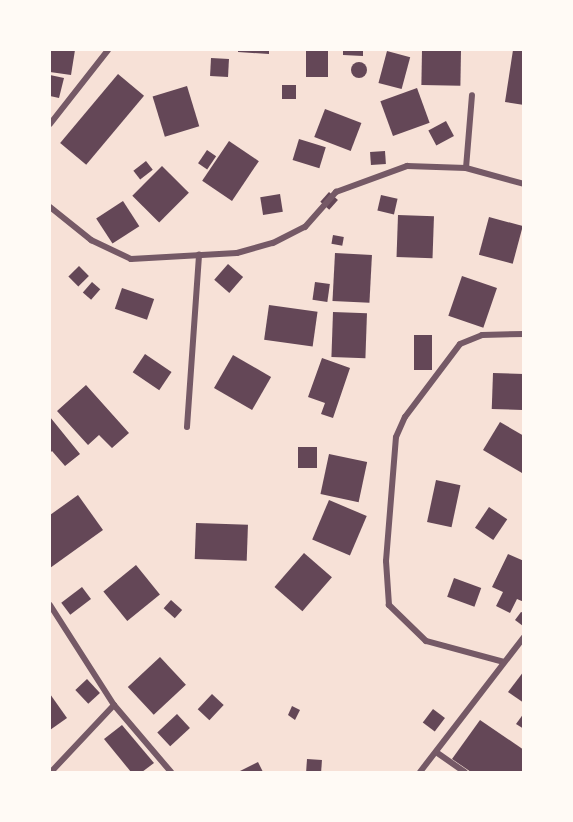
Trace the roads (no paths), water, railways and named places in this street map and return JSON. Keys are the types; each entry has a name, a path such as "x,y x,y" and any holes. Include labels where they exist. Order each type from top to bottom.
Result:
{"street":[{"path":"50,124 108,50"},
{"path":"466,168 472,95"},
{"path":"50,207 91,240 130,260 237,253 273,243 305,226 336,192 407,166 466,168 524,184"},
{"path":"187,427 199,254"},
{"path":"504,662 426,641 389,605 386,561 396,437 405,417 460,344 482,335 524,334"},
{"path":"50,605 114,705 171,772"},
{"path":"420,772 524,637"},
{"path":"51,772 114,705"},
{"path":"435,752 465,772"}]}
